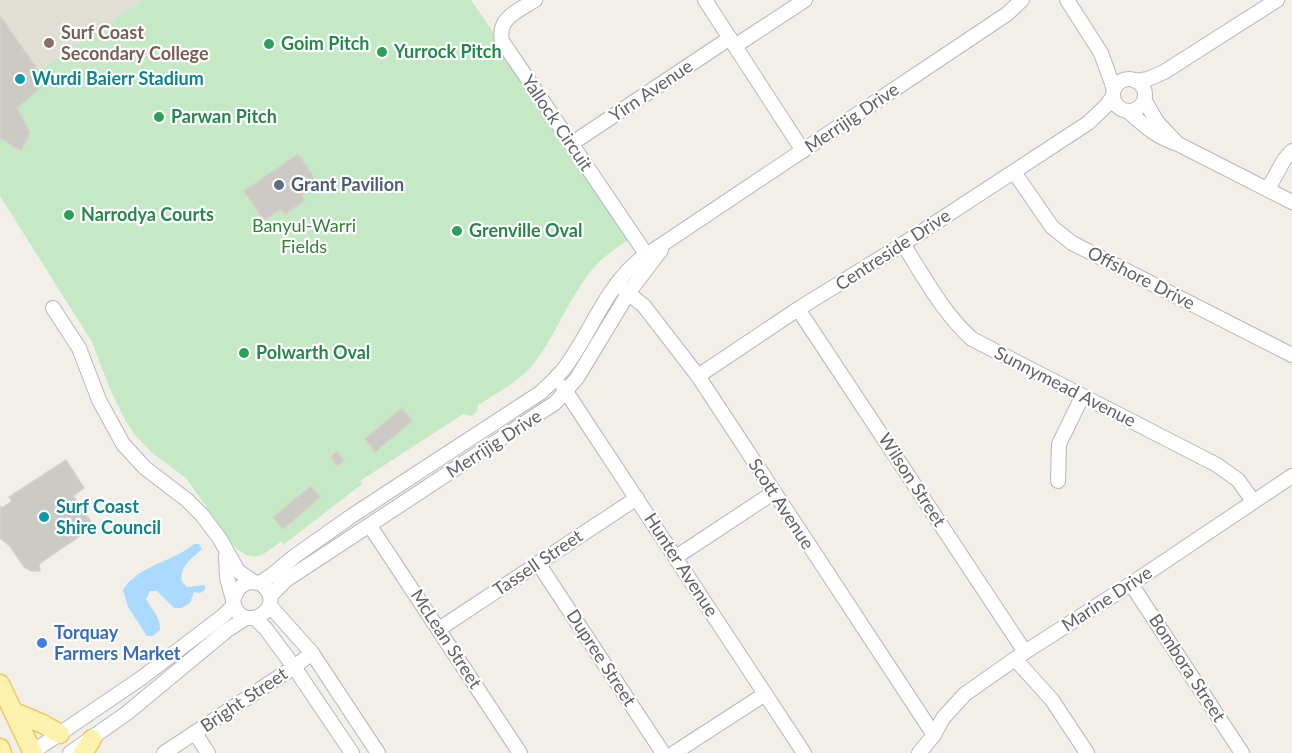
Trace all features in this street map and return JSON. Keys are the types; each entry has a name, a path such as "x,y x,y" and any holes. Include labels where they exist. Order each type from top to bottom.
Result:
{"main road":[{"path":"0,684 32,753"},
{"path":"14,712 60,734"},
{"path":"0,748 2,753"}],"street":[{"name":"Yallock Circuit","path":"535,0 503,22 499,30 502,41 646,254"},
{"path":"705,0 803,151"},
{"name":"Yirn Avenue","path":"571,144 733,42 805,0"},
{"name":"Merrijig Drive","path":"1007,14 1022,0"},
{"name":"Merrijig Drive","path":"32,753 140,679 233,603 238,589 243,585 257,583 353,515 540,393 564,368 617,284 646,254 668,242 1007,14 1036,0"},
{"path":"1067,0 1101,53 1114,101 1160,138 1179,145 1292,202"},
{"path":"1113,92 1120,82 1148,79 1164,72 1277,0"},
{"path":"1101,53 1143,87 1145,98 1157,122 1179,145"},
{"path":"1125,110 1141,106 1164,72"},
{"name":"Centreside Drive","path":"698,376 1088,123 1106,106 1113,92"},
{"name":"Centreside Drive","path":"1088,123 1125,110"},
{"path":"1268,189 1284,160 1292,151"},
{"name":"Offshore Drive","path":"1014,172 1052,227 1072,243 1292,355"},
{"name":"Merrijig Drive","path":"70,753 87,746 225,631 250,618 261,616 286,580 545,411 566,392 590,359 629,292 668,242"},
{"name":"Sunnymead Avenue","path":"903,244 958,327 972,339 1217,465 1238,480 1253,501"},
{"name":"Scott Avenue","path":"617,284 644,306 698,376 934,735"},
{"path":"52,308 79,348 99,400 123,444 145,468 197,509 213,529 238,571 268,591 270,601 312,653 378,753"},
{"name":"Wilson Street","path":"798,309 1020,656 1088,753"},
{"name":"Hunter Avenue","path":"556,378 804,753"},
{"path":"1058,481 1059,444 1082,397"},
{"name":"Marine Drive","path":"919,753 934,735 943,718 965,694 1292,476"},
{"path":"676,558 773,493"},
{"name":"Tassell Street","path":"440,629 637,498"},
{"name":"McLean Street","path":"370,526 520,753"},
{"path":"225,551 227,578 233,603 239,614 250,618 271,635 352,753"},
{"name":"Dupree Street","path":"538,563 663,753"},
{"name":"Bombora Street","path":"1131,584 1242,753"},
{"name":"Bright Street","path":"164,753 312,653"},
{"path":"674,753 765,693"},
{"path":"195,733 208,753"},
{"name":"Marine Drive","path":"931,753 934,735"}],"shaded area":[{"name":"Surf Coast Secondary College","path":"0,0 144,0 38,70 0,16"}],"green space":[{"name":"Banyul-Warri Fields","path":"143,0 471,0 634,236 606,256 587,276 530,368 505,388 478,405 477,411 472,416 463,414 360,481 362,484 283,545 282,541 258,556 248,555 234,546 186,478 151,452 135,435 110,389 92,342 0,196 0,96"}],"water":[{"path":"194,544 199,544 202,549 184,567 182,582 187,587 205,585 205,590 200,593 194,592 190,603 181,608 174,608 157,591 150,591 146,599 158,617 160,630 153,636 147,636 128,607 123,590 130,581 147,569 176,556"}],"building":[{"name":"Wurdi Baierr Stadium","path":"0,16 38,70 41,87 17,108 30,133 21,151 0,138"},
{"name":"Grant Pavilion","path":"298,154 318,184 301,195 305,200 285,214 281,209 264,220 244,191"},
{"path":"402,408 412,421 375,452 365,439"},
{"path":"337,452 344,461 337,466 331,457"},
{"name":"Surf Coast Shire Council","path":"66,460 84,488 73,496 94,526 39,564 40,571 31,571 24,567 10,546 0,538 0,506 2,508 12,501 9,497"},
{"path":"311,486 320,497 283,529 273,517"}],"place":[{"name":"Surf Coast Secondary College","path":"49,43"},
{"name":"Goim Pitch","path":"269,44"},
{"name":"Yurrock Pitch","path":"382,52"},
{"name":"Wurdi Baierr Stadium","path":"20,79"},
{"name":"Parwan Pitch","path":"159,117"},
{"name":"Grant Pavilion","path":"279,185"},
{"name":"Narrodya Courts","path":"69,215"},
{"name":"Grenville Oval","path":"457,231"},
{"name":"Polwarth Oval","path":"244,353"},
{"name":"Surf Coast Shire Council","path":"44,517"},
{"name":"Torquay Farmers Market","path":"42,643"}]}
